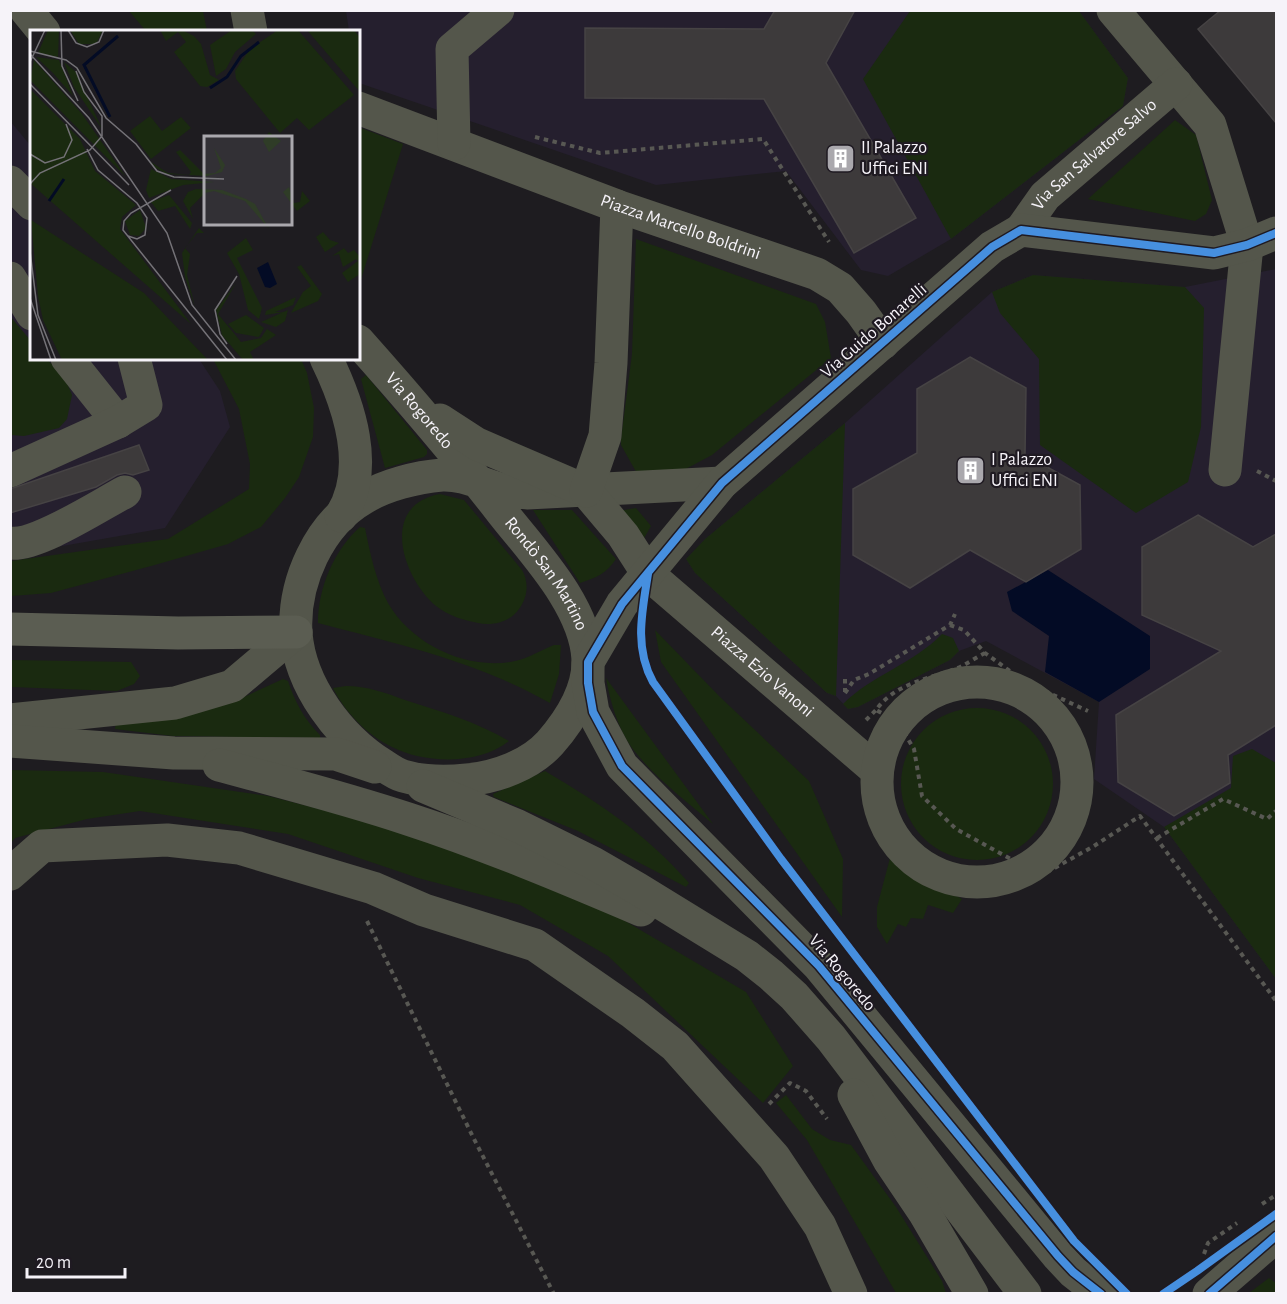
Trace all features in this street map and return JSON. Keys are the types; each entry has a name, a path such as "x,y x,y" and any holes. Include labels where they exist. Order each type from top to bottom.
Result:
{"highway":[{"path":"10,629 178,633 296,632"}],"street":[{"path":"26,10 42,30"},
{"path":"247,10 251,30"},
{"path":"454,144 452,49 498,10"},
{"name":"Via San Salvatore Salvo","path":"1113,10 1210,124 1247,245"},
{"name":"Via San Salvatore Salvo","path":"1021,230 1045,196 1176,84"},
{"name":"Piazza Marcello Boldrini","path":"360,109 618,206 817,274 840,288 883,343"},
{"path":"586,491 605,436 611,363 618,206"},
{"path":"1021,230 1214,253 1247,245 1276,233"},
{"name":"Via Guido Bonarelli","path":"588,662 622,604 722,483 992,247 1021,230"},
{"path":"1225,470 1247,245"},
{"path":"10,278 30,311"},
{"name":"Via Rogoredo","path":"360,343 478,482"},
{"path":"69,360 118,422"},
{"path":"10,471 118,422 146,405 135,360"},
{"path":"327,360 345,404 354,441 355,485 352,497 341,516"},
{"path":"409,399 477,444 586,491"},
{"name":"Rondò San Martino","path":"445,475 464,477 478,482 559,586 577,617 585,640 588,662 583,686 575,708 564,726 536,756 503,772 472,779 441,781 401,776 371,757 343,731 315,692 300,654 296,632 298,603 305,571 316,548 341,516 365,497 408,482 445,475"},
{"path":"478,482 504,490 527,493 722,483"},
{"name":"Piazza Ezio Vanoni","path":"586,491 623,535 648,574 876,770"},
{"path":"10,543 17,544 43,536 124,492"},
{"path":"10,720 175,703 232,686 296,632"},
{"name":"Via Rogoredo","path":"588,662 589,692 593,712 622,766 819,966 1058,1256 1073,1272 1101,1293"},
{"path":"980,681 1011,687 1039,702 1061,725 1074,754 1078,785 1072,816 1062,837 1047,855 1029,869 1000,880 969,883 939,876 913,861 892,837 879,809 876,789 876,770 883,744 897,721 919,699 948,686 980,681"},
{"path":"10,741 174,753 336,754 401,776 555,843 638,889 747,956 794,996 831,1038 1024,1293"},
{"path":"174,753 409,819 626,904 747,956"},
{"path":"10,874 42,846 167,840 239,848 373,888 424,910 535,945 675,1046 774,1157 820,1226 851,1293"},
{"path":"831,1038 850,1088 889,1161 924,1212 972,1293"},
{"path":"1209,1293 1273,1239"}],"path":[{"path":"525,135 600,153 763,139 832,248"},
{"path":"845,693 854,680 869,674 950,625 955,615"},
{"path":"950,625 964,630 985,653 1026,682 1088,711"},
{"path":"985,653 960,667 914,681 883,701 876,710 897,721 914,749 922,796 956,829 1029,869 1033,880 1095,846 1140,816 1276,1000"},
{"path":"1157,838 1223,799 1267,819 1276,811"},
{"path":"347,880 474,1140 554,1293"},
{"path":"1201,1261 1208,1243 1250,1213 1273,1239"}],"shaded area":[{"path":"346,11 1079,11 1128,78 1123,106 951,239 888,276 861,270 786,171 656,185 360,83 360,30 349,30"},
{"path":"10,121 30,145 30,360 200,360 220,391 230,427 165,528 11,555"},
{"path":"1276,269 1276,979 1164,827 1094,779 1099,702 986,641 959,651 950,660 858,707 848,709 836,696 827,693 695,573 686,559 705,539 845,423 992,292 1033,275 1185,287"}],"green space":[{"path":"129,11 203,11 207,30 145,30"},
{"path":"910,11 1079,11 1128,78 1123,106 951,239 863,79"},
{"path":"1175,120 1196,135 1212,200 1206,214 1195,221 1088,199"},
{"path":"360,128 403,144 360,283"},
{"path":"636,239 816,304 825,322 831,358 712,455 680,472 640,475 621,445 632,354"},
{"path":"1033,275 1185,287 1204,308 1201,427 1188,482 1136,513 1040,445 1039,359 1000,313 992,292"},
{"path":"10,316 30,340 30,360 48,360 65,378 72,395 67,419 59,428 24,436 11,435"},
{"path":"214,360 301,360 307,373 314,408 313,437 299,477 261,527 228,544 151,566 51,593 11,596 11,561 168,539 249,489 250,464 239,409"},
{"path":"366,375 427,450 424,457 385,468 361,379"},
{"path":"845,423 836,696 827,693 695,573 686,559 705,539"},
{"path":"440,494 464,500 522,570 526,595 515,613 506,620 484,624 451,615 436,606 414,578 406,561 402,543 403,527 409,512 421,501"},
{"path":"636,508 651,526 639,547 612,512"},
{"path":"533,510 572,510 616,559 601,574 580,583"},
{"path":"360,527 365,528 371,557 388,603 411,631 443,652 479,662 497,663 520,660 554,645 561,645 559,674 550,703 495,676 466,665 318,623 321,596 329,570 342,547"},
{"path":"655,630 720,697 809,781 843,859 842,917 661,662"},
{"path":"942,634 953,638 959,651 950,660 858,707 848,709 843,704 867,685 918,654"},
{"path":"11,660 131,662 140,676 134,684 117,691 11,687"},
{"path":"606,678 713,824 660,779 632,748 615,714"},
{"path":"283,679 288,681 301,710 320,738 173,736 115,729 116,722 233,702"},
{"path":"346,686 376,690 445,713 484,728 509,741 497,749 467,758 436,759 405,753 374,736 350,714 333,688"},
{"path":"977,708 1006,714 1031,730 1047,755 1053,784 1047,813 1031,838 1006,854 977,860 948,854 923,838 907,813 901,784 907,755 923,730 948,714"},
{"path":"1252,749 1276,763 1276,979 1164,827 1231,788 1233,756"},
{"path":"11,770 103,772 268,796 446,841 620,918 746,992 793,1066 763,1103 608,956 520,905 418,878 288,834 140,811 87,819 15,838 11,843"},
{"path":"545,771 622,821 673,865 689,883 686,887 578,831 494,797 493,794"},
{"path":"890,858 962,899 953,913 928,905 923,919 911,918 906,927 898,924 887,944 877,927 877,907"},
{"path":"786,1095 812,1129 830,1140 851,1145 896,1207 942,1281 946,1293 896,1293 807,1140 776,1103"},
{"path":"1269,1278 1276,1283 1276,1293 1249,1293"}],"water":[{"path":"1048,570 1150,636 1150,669 1099,702 1045,672 1049,636 1012,611 1007,592"}],"building":[{"name":"II Palazzo Uffici ENI","path":"775,10 855,10 826,63 916,218 854,253 764,99 585,98 585,28 764,29"},
{"path":"1221,10 1276,10 1276,123 1198,29"},
{"name":"I Palazzo Uffici ENI","path":"970,357 1026,388 1025,455 1080,485 1081,549 1026,582 970,550 910,588 853,555 853,489 917,453 917,389"},
{"path":"139,445 149,470 133,475 125,473 117,475 96,487 10,513 10,489"},
{"path":"1198,515 1253,547 1276,534 1276,725 1228,755 1230,783 1174,816 1118,782 1116,715 1221,651 1142,615 1142,547"}],"cycle path":[{"path":"1101,1294 1073,1272 1058,1256 819,966 622,766 593,712 588,683 588,662 622,604 722,483 992,247 1021,230 1214,253 1247,245 1276,233"},
{"path":"648,574 641,643 643,656 653,682 781,859 1074,1241 1127,1294"},
{"path":"1163,1294 1276,1214"},
{"path":"1209,1294 1276,1236"}],"place":[{"name":"II Palazzo Uffici ENI","path":"840,158"},
{"name":"I Palazzo Uffici ENI","path":"970,470"}]}
